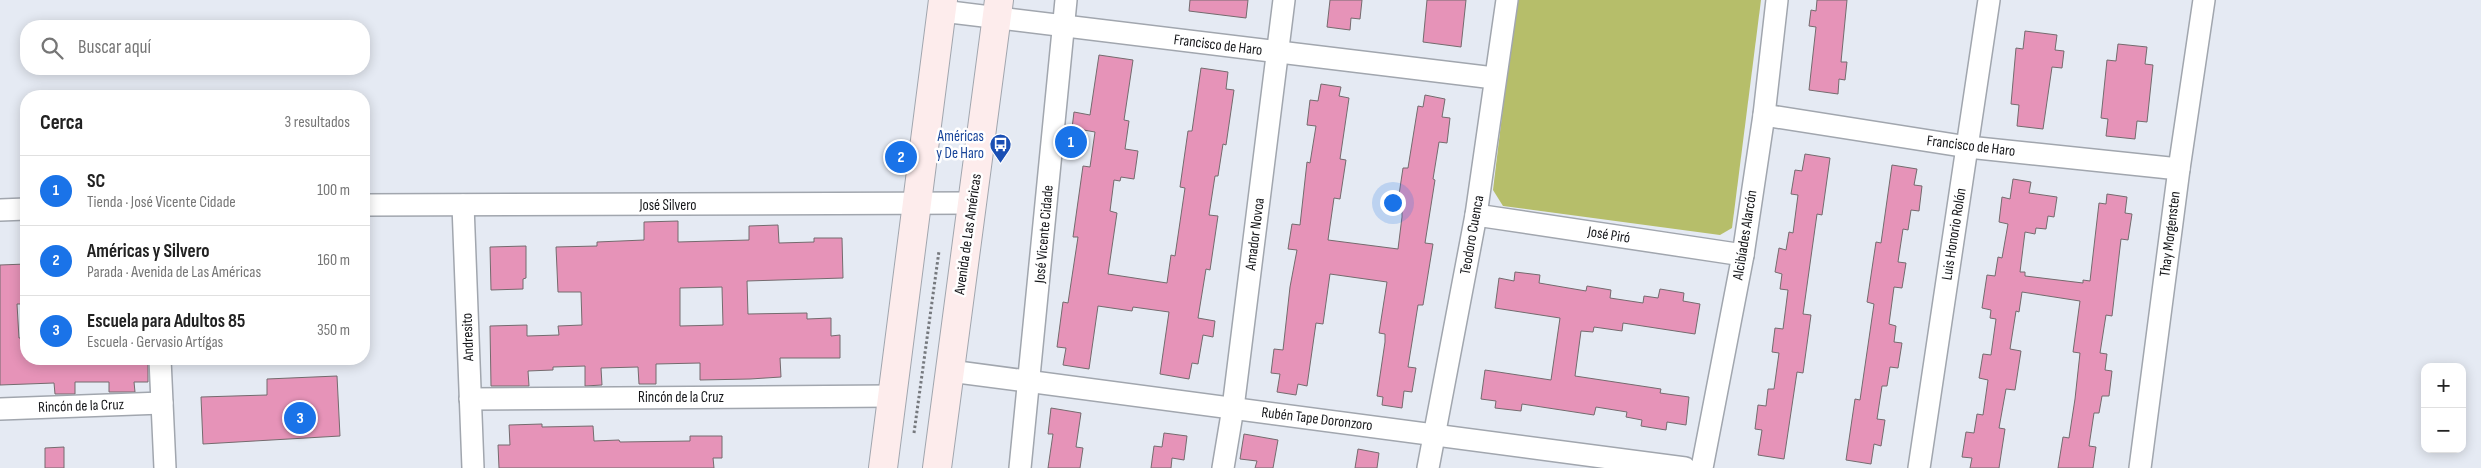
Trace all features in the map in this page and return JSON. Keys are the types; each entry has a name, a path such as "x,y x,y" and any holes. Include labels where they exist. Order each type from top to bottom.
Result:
{"main road":[{"path":"883,468 918,205 921,162 943,6"},
{"name":"Avenida de Las Américas","path":"937,468 998,9"}],"street":[{"name":"José Vicente Cidade","path":"1020,468 1066,0"},
{"name":"Amador Novoa","path":"1223,468 1279,52 1284,0"},
{"name":"Teodoro Cuenca","path":"1428,468 1476,215 1506,0"},
{"name":"Alcibíades Alarcón","path":"1702,468 1742,255 1764,115 1777,0"},
{"name":"Luis Honorio Rolón","path":"1919,468 1989,0"},
{"name":"Thay Morgensten","path":"2140,468 2179,169 2204,0"},
{"name":"Francisco de Haro","path":"943,6 998,9 1062,26 1494,78"},
{"name":"Francisco de Haro","path":"1764,115 1968,147 2179,169"},
{"name":"José Silvero","path":"370,205 918,205 972,203"},
{"name":"Andresito","path":"464,205 473,468"},
{"path":"0,210 20,209"},
{"name":"José Piró","path":"1476,215 1742,255"},
{"path":"160,365 165,468"},
{"name":"Rubén Tape Doronzoro","path":"950,370 1652,466 1685,468"},
{"name":"Rincón de la Cruz","path":"470,399 892,396"},
{"name":"Rincón de la Cruz","path":"0,409 162,403"}],"green space":[{"path":"1516,0 1761,0 1732,228 1720,235 1503,206 1493,190"}],"building":[{"path":"1190,0 1248,0 1246,18 1189,11"},
{"path":"1330,0 1362,0 1360,19 1351,18 1350,30 1327,27"},
{"path":"1427,0 1466,0 1461,47 1423,42"},
{"path":"1817,0 1847,0 1841,62 1847,62 1845,80 1839,79 1838,94 1809,90 1816,27 1809,26 1811,10 1816,11"},
{"path":"2025,31 2057,35 2055,50 2064,51 2062,68 2052,67 2043,129 2017,126 2019,105 2011,104 2016,48 2023,49"},
{"path":"2118,44 2147,47 2145,64 2153,65 2147,122 2137,121 2135,139 2106,136 2108,119 2101,118 2107,60 2116,61"},
{"path":"1099,55 1133,60 1124,120 1129,121 1125,149 1138,151 1134,179 1121,177 1120,181 1114,180 1110,211 1117,213 1108,274 1167,283 1171,255 1175,256 1185,188 1180,187 1188,131 1192,131 1201,68 1228,72 1226,89 1234,90 1226,145 1223,144 1218,176 1215,176 1209,215 1218,216 1210,270 1206,269 1198,318 1215,321 1213,337 1203,335 1198,364 1192,363 1189,379 1160,374 1169,312 1133,307 1132,311 1098,306 1089,369 1063,365 1066,348 1057,347 1063,302 1068,303 1078,237 1073,237 1083,166 1090,167 1095,132 1072,128 1074,112 1090,115"},
{"path":"1321,84 1341,87 1339,96 1349,98 1340,159 1346,160 1340,199 1334,198 1328,240 1398,249 1402,209 1397,208 1403,168 1408,168 1418,106 1423,107 1425,95 1445,99 1442,117 1450,118 1447,143 1439,142 1433,179 1435,180 1425,243 1433,244 1423,305 1418,305 1408,367 1416,368 1412,392 1404,391 1402,408 1382,405 1383,397 1377,396 1385,342 1385,334 1379,333 1387,282 1330,274 1323,324 1316,323 1307,386 1298,384 1296,395 1277,392 1280,374 1271,373 1274,349 1283,350 1290,287 1297,250 1288,249 1292,224 1300,225 1307,162 1310,163 1316,126 1307,125 1310,100 1318,101"},
{"path":"1805,154 1830,158 1822,215 1817,214 1803,314 1811,315 1803,373 1797,372 1784,459 1758,455 1762,430 1755,429 1758,405 1766,406 1768,389 1774,389 1779,353 1772,352 1775,328 1783,329 1788,290 1780,289 1782,274 1775,272 1779,248 1786,250 1789,232 1793,233 1798,195 1791,194 1795,170 1802,171"},
{"path":"1892,165 1917,169 1914,185 1922,186 1919,211 1911,210 1908,230 1903,229 1898,262 1906,263 1902,288 1894,287 1889,324 1896,326 1894,342 1902,343 1898,368 1890,367 1887,386 1882,386 1877,419 1885,420 1881,446 1874,444 1871,464 1846,460 1855,399 1860,400 1874,304 1867,302 1876,242 1881,243"},
{"path":"2013,179 2031,182 2029,193 2057,197 2054,217 2048,216 2046,229 2036,228 2035,234 2025,232 2020,272 2025,272 2025,276 2083,283 2083,280 2090,281 2099,203 2106,204 2107,194 2127,197 2125,213 2132,214 2128,240 2121,239 2112,316 2106,315 2100,353 2107,354 2105,370 2112,371 2109,396 2102,396 2099,413 2094,413 2089,446 2096,447 2093,468 2058,468 2063,437 2069,438 2075,399 2080,353 2073,352 2080,301 2022,292 2019,312 2016,311 2010,349 2021,351 2015,390 2006,389 1999,428 2005,429 1999,468 1970,468 1972,458 1962,457 1966,432 1974,433 1977,414 1983,415 1988,380 1979,378 1983,354 1991,355 1996,319 1990,318 1991,310 1982,308 1987,275 1995,276 1998,257 2002,258 2008,224 1999,222 2002,197 2010,199"},
{"path":"678,221 678,242 749,240 749,226 778,225 779,243 814,242 814,238 842,238 843,278 747,281 748,314 807,313 807,319 831,318 831,336 840,335 840,358 780,358 781,377 700,380 700,363 656,364 656,384 639,384 638,367 601,368 602,385 585,386 585,366 553,367 553,370 528,371 529,386 491,386 490,326 527,325 527,336 559,335 558,326 582,325 581,292 558,292 556,247 597,246 597,242 644,240 644,222","holes":["722,287 723,325 680,326 680,288"]},
{"path":"526,246 526,278 523,279 523,289 491,290 490,247"},
{"path":"20,264 20,304 17,304 20,365 148,365 148,382 134,382 135,392 109,392 109,382 75,382 75,394 55,394 54,383 0,385 0,265"},
{"path":"1515,272 1540,275 1539,283 1586,291 1587,286 1611,290 1610,298 1643,303 1644,296 1658,298 1660,289 1684,293 1683,301 1700,304 1695,334 1623,323 1622,331 1594,327 1593,332 1581,331 1575,376 1661,389 1660,393 1689,397 1686,425 1667,422 1666,430 1641,426 1642,420 1626,417 1627,412 1596,407 1594,415 1522,404 1521,411 1495,408 1496,401 1481,399 1485,370 1551,380 1560,318 1495,308 1499,278 1514,281"},
{"path":"337,376 340,436 203,444 201,397 267,395 267,379"},
{"path":"1051,408 1081,413 1076,447 1083,448 1080,468 1048,468 1053,434 1048,434"},
{"path":"542,424 542,427 593,426 594,441 690,441 690,436 722,436 722,458 713,458 714,468 499,468 498,445 510,445 509,425"},
{"path":"1164,433 1187,436 1184,460 1172,458 1171,468 1151,468 1154,446 1162,447"},
{"path":"1244,434 1278,440 1273,468 1255,468 1257,461 1240,459"},
{"path":"64,447 64,468 45,468 45,448"},
{"path":"1358,449 1379,453 1377,468 1355,468"}],"place":[{"name":"SC","path":"1071,142"},
{"name":"Américas y Silvero","path":"901,157"},
{"name":"Américas y De Haro","path":"1000,164"},
{"name":"Escuela para Adultos 85","path":"300,418"}]}
